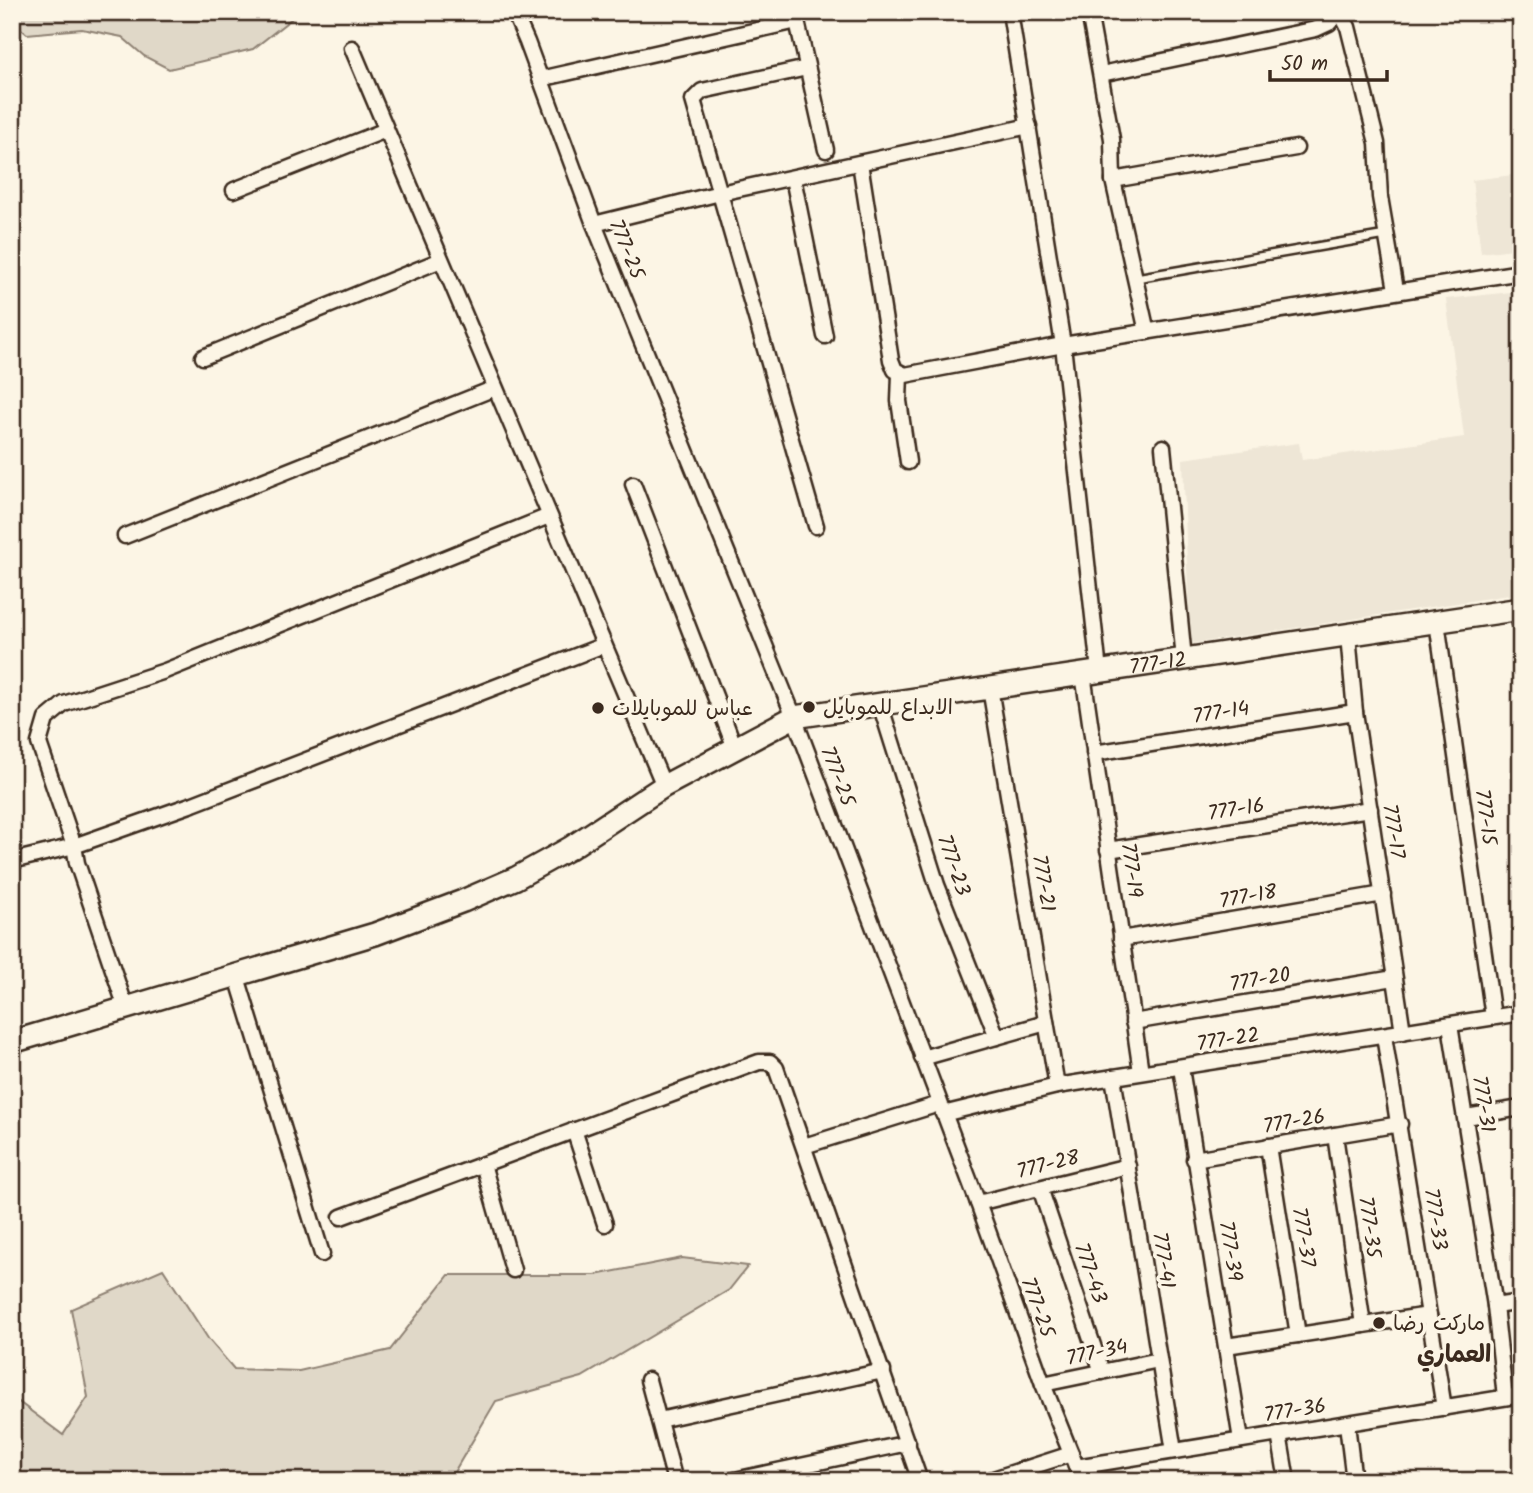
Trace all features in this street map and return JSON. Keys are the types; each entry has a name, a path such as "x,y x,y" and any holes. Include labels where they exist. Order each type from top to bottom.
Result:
{"street":[{"name":"777-19","path":"1010,12 1063,345 1091,673 1094,753 1141,1072"},
{"path":"1089,12 1112,139 1113,180 1147,332"},
{"path":"1101,74 1316,29 1329,23 1339,12 1348,27 1377,144 1380,197 1396,290"},
{"name":"777-25","path":"515,13 594,224 794,717 1076,1467"},
{"path":"540,79 796,16 826,150"},
{"path":"352,48 664,786"},
{"path":"807,68 702,91 693,100 816,526"},
{"path":"594,224 719,193 1029,126"},
{"path":"234,190 386,130"},
{"path":"1113,180 1296,148"},
{"path":"860,163 891,360 900,374 913,375 1063,345 1521,272"},
{"path":"793,178 825,336"},
{"path":"203,357 441,260"},
{"path":"900,374 899,401 908,462"},
{"path":"125,536 495,388"},
{"path":"1163,447 1184,659"},
{"path":"633,484 735,748"},
{"path":"126,1008 39,743 46,719 64,704 165,671 549,516"},
{"name":"777-12","path":"12,1042 375,934 463,901 516,878 570,848 664,786 794,717 1437,622 1520,616"},
{"name":"777-15","path":"1437,622 1493,1017"},
{"name":"777-17","path":"1348,635 1355,712 1403,1032"},
{"path":"12,861 74,846 243,785 604,645"},
{"name":"777-21","path":"990,688 1057,1086"},
{"name":"777-23","path":"880,704 937,886 997,1037"},
{"name":"777-14","path":"1094,753 1355,712"},
{"name":"777-16","path":"1108,850 1370,809"},
{"name":"777-18","path":"1121,939 1383,894"},
{"path":"237,977 322,1254"},
{"name":"777-20","path":"1133,1022 1394,978"},
{"name":"777-22","path":"804,1146 941,1109 1057,1086 1521,1013"},
{"path":"922,1058 1046,1023"},
{"name":"777-31","path":"1450,1025 1494,1306 1505,1397"},
{"name":"777-33","path":"1384,1036 1444,1408"},
{"path":"341,1217 759,1062 770,1062 776,1068 804,1146 920,1481"},
{"name":"777-39","path":"1181,1068 1241,1440"},
{"name":"777-41","path":"1113,1077 1174,1451"},
{"path":"1466,1117 1521,1108"},
{"name":"777-26","path":"1194,1159 1400,1124"},
{"path":"574,1130 604,1224"},
{"name":"777-35","path":"1335,1135 1363,1325"},
{"name":"777-37","path":"1268,1146 1298,1335"},
{"path":"482,1164 513,1270"},
{"name":"777-28","path":"978,1203 1128,1166"},
{"name":"777-43","path":"1040,1188 1102,1372"},
{"path":"1494,1306 1521,1302"},
{"path":"1226,1346 1429,1315"},
{"name":"777-34","path":"1043,1384 1159,1360"},
{"path":"659,1420 884,1371"},
{"path":"648,1380 675,1481"},
{"name":"777-36","path":"988,1481 1521,1395"},
{"path":"1347,1424 1354,1481"},
{"path":"1279,1434 1286,1481"},
{"path":"730,1481 908,1443"}],"lane":[{"path":"1135,278 1387,235"}],"shaded area":[{"path":"12,12 300,12 253,49 169,69 144,56 122,37 82,29 27,34 12,21"},
{"path":"1521,174 1521,248 1481,253 1472,180"},
{"path":"1521,291 1521,593 1190,644 1183,459 1299,443 1302,460 1464,437 1446,299"},
{"path":"682,1258 748,1266 729,1290 582,1377 496,1401 453,1474 455,1481 12,1479 12,1397 63,1435 88,1397 71,1309 163,1269 209,1340 234,1369 299,1371 390,1350 449,1275 595,1275"}],"place":[{"name":"الابداع للموبايل","path":"809,707"},
{"name":"عباس للموبايلات","path":"598,708"},
{"name":"ماركت رضا","path":"1379,1323"}],"district":[{"name":"العماري","path":"1454,1354"}]}
